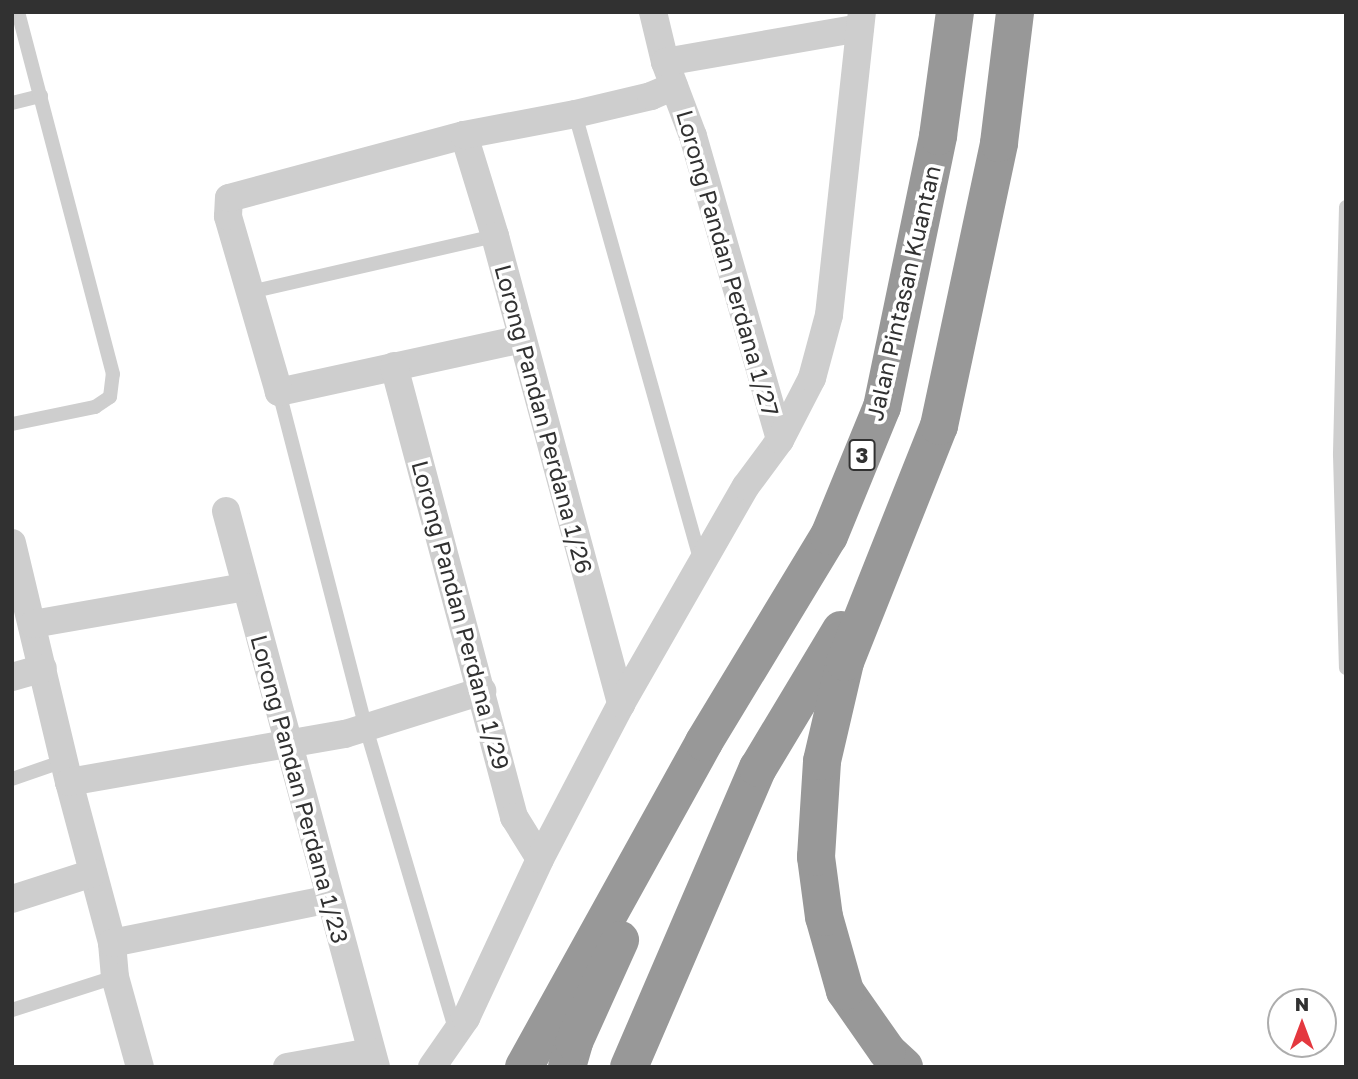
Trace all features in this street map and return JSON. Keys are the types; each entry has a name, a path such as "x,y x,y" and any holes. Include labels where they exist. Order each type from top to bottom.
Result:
{"highway":[{"name":"Jalan Pintasan Kuantan","path":"704,741 829,536 882,407 938,136 956,12"},
{"path":"904,1067 887,1051 845,991 824,917 816,857 822,761 845,662 882,563 939,426 999,143 1015,12"},
{"path":"629,1067 758,768 882,563"},
{"path":"524,1067 704,741"},
{"name":"3","path":"568,1067 574,1042 704,741"}],"street":[{"name":"Lorong Pandan Perdana 1/27","path":"653,12 670,74 693,136 780,440"},
{"path":"432,1067 466,1018 540,859 621,704 674,616 746,486 780,440 812,377 829,315 861,20 670,74 651,96 575,114 464,135 229,198 228,216 279,392 522,339"},
{"name":"Lorong Pandan Perdana 1/26","path":"464,135 495,236 621,704"},
{"name":"Lorong Pandan Perdana 1/29","path":"394,366 514,817 540,859"},
{"name":"Lorong Pandan Perdana 1/23","path":"226,511 373,1059"},
{"path":"13,546 67,772 112,943 115,977 140,1067"},
{"path":"33,624 246,587"},
{"path":"12,677 43,667"},
{"path":"67,772 289,745 366,728 482,691"},
{"path":"12,900 93,873"},
{"path":"112,943 330,899"},
{"path":"287,1067 373,1059"}],"lane":[{"path":"12,424 95,407 110,397 113,374 18,12"},
{"path":"12,103 41,96"},
{"path":"575,114 701,563"},
{"path":"1346,207 1340,455 1346,668"},
{"path":"250,292 495,236"},
{"path":"279,392 366,728 457,1032"},
{"path":"12,779 67,772"},
{"path":"12,1010 115,977"}]}
